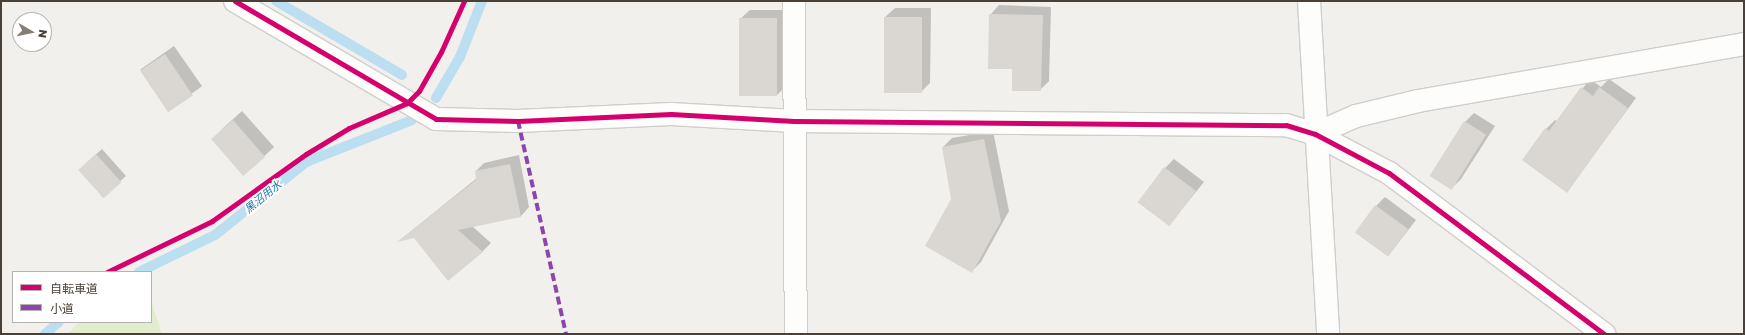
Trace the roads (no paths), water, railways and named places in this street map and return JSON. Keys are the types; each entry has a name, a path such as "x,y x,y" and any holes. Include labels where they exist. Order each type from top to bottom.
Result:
{"street":[{"path":"235,1 436,119 518,121 671,114 794,121 1286,125 1315,134 1389,174 1604,334"},
{"path":"794,1 796,334"},
{"path":"1309,1 1315,134 1328,334"},
{"path":"1315,134 1356,116 1418,101 1744,44"}],"waterway":[{"path":"276,1 402,75"},
{"name":"黒沼用水","path":"436,98 460,57 482,1"},
{"name":"黒沼用水","path":"141,271 215,235 306,162 412,120"},
{"name":"黒沼用水","path":"45,334 58,323"}]}
